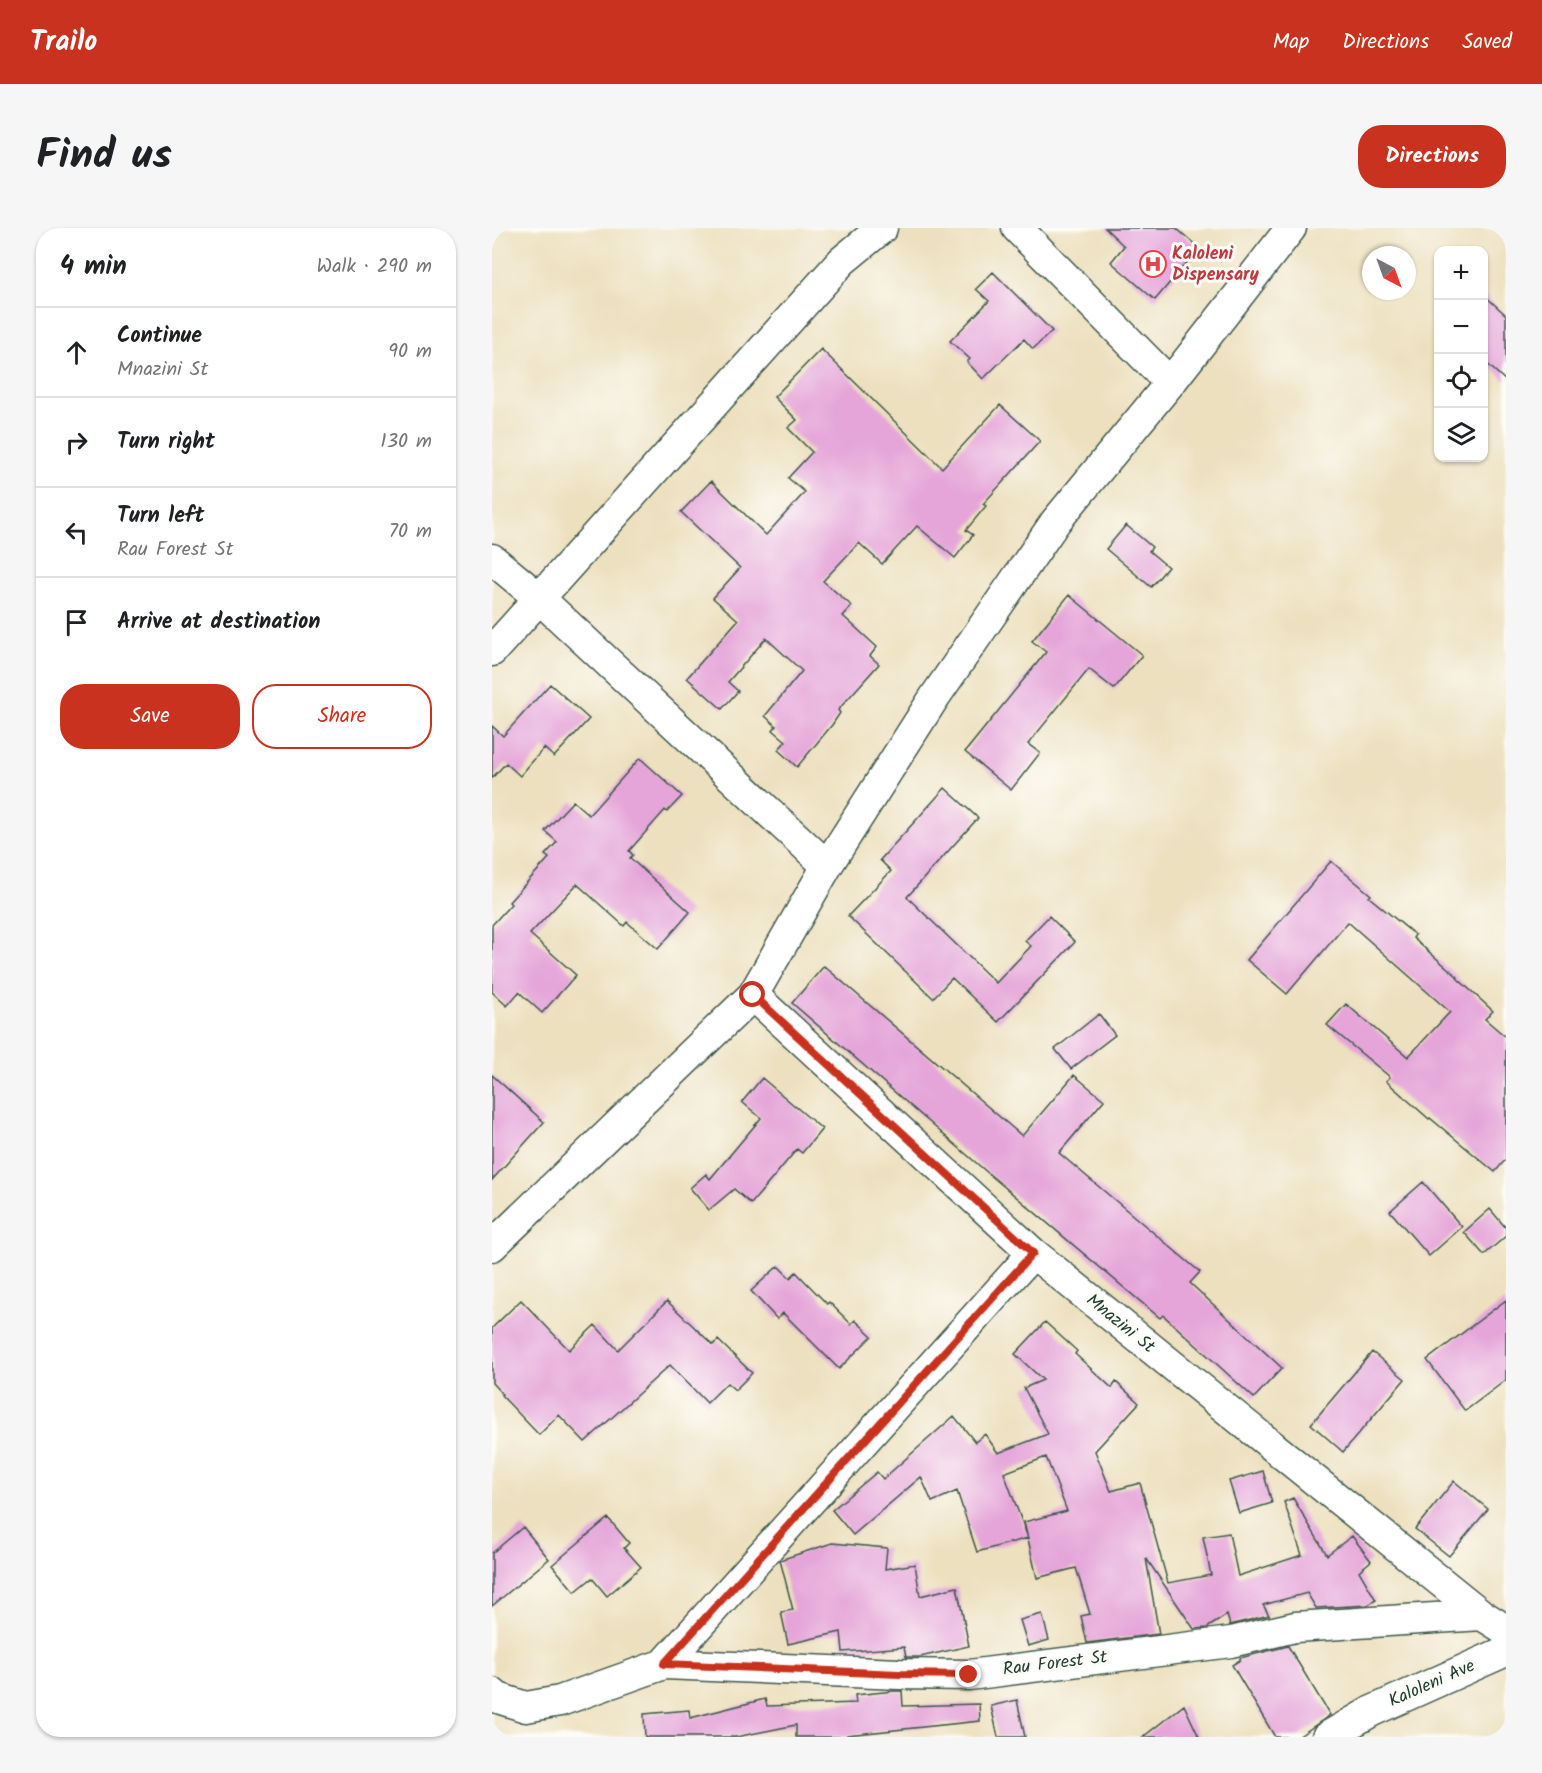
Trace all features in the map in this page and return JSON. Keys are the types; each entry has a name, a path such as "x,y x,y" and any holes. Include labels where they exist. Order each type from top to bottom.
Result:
{"street":[{"path":"492,651 842,261 882,228"},
{"path":"1017,228 1170,383"},
{"path":"492,1246 753,995 827,866 934,698 1056,520 1170,383 1292,228"},
{"path":"492,559 539,598 827,866"},
{"name":"Mnazini St","path":"753,995 1033,1253 1494,1622"},
{"path":"664,1664 1033,1253"},
{"name":"Rau Forest St","path":"492,1693 498,1698 526,1707 560,1701 664,1664 969,1675 1231,1642 1295,1627 1494,1622"},
{"name":"Kaloleni Ave","path":"1327,1737 1372,1712 1506,1651"}],"building":[{"name":"Kaloleni Dispensary","path":"1105,228 1176,228 1199,248 1155,300 1111,262 1124,246"},
{"path":"993,272 1052,331 1033,349 1024,339 983,379 967,362 970,359 950,341 989,301 976,289"},
{"path":"1488,299 1506,315 1506,381 1488,365"},
{"path":"821,349 942,468 1000,405 1040,441 983,504 986,506 966,530 973,535 955,558 917,526 882,564 859,543 823,581 852,606 843,616 877,647 870,656 879,664 838,710 840,713 832,725 797,767 778,750 786,741 773,730 776,726 765,716 802,671 766,638 728,682 738,691 722,709 687,678 738,620 713,598 740,568 681,512 711,481 766,535 805,492 788,478 812,452 788,428 797,420 774,397"},
{"path":"1126,525 1152,547 1149,551 1168,567 1151,587 1106,549"},
{"path":"1069,595 1142,655 1114,689 1089,669 1028,744 1040,753 1011,790 965,752 1046,652 1032,641"},
{"path":"550,684 589,719 554,757 544,748 520,776 506,763 492,778 492,726 503,736"},
{"path":"640,758 682,796 667,812 665,810 629,851 633,855 630,858 690,912 658,949 627,922 624,926 577,884 530,934 576,975 542,1013 519,992 507,1006 492,992 492,925 511,904 509,902 549,858 545,855 557,842 545,831 573,801 589,815"},
{"path":"945,788 978,818 907,897 996,983 1031,946 1025,941 1049,916 1075,942 998,1022 952,978 933,998 848,916 891,871 880,860"},
{"path":"1331,861 1371,895 1369,897 1415,935 1413,938 1493,1011 1485,1019 1506,1037 1506,1159 1495,1172 1429,1119 1386,1081 1390,1077 1327,1025 1346,1004 1408,1057 1450,1012 1348,922 1287,994 1247,960"},
{"path":"824,966 1022,1136 1074,1075 1104,1100 1059,1153 1200,1272 1190,1283 1282,1368 1254,1398 1163,1315 1160,1318 989,1174 792,1003"},
{"path":"1099,1014 1115,1035 1071,1069 1055,1049"},
{"path":"492,1075 544,1122 492,1180"},
{"path":"762,1078 822,1129 802,1153 797,1149 751,1204 734,1189 709,1210 690,1188 706,1174 710,1179 761,1118 742,1102"},
{"path":"1423,1182 1462,1227 1429,1256 1390,1211"},
{"path":"1490,1209 1506,1228 1506,1236 1484,1255 1464,1232"},
{"path":"778,1266 790,1278 796,1272 827,1304 829,1302 851,1324 855,1320 872,1336 839,1369 783,1313 777,1319 751,1291"},
{"path":"521,1300 569,1350 595,1325 618,1350 667,1301 713,1345 718,1340 752,1373 735,1390 727,1383 707,1403 670,1365 585,1442 559,1415 539,1435 492,1383 492,1328"},
{"path":"1506,1300 1506,1380 1465,1411 1427,1360"},
{"path":"1045,1322 1112,1388 1116,1382 1139,1403 1095,1451 1111,1491 1140,1483 1168,1583 1211,1575 1203,1537 1229,1533 1238,1576 1302,1555 1284,1502 1293,1498 1327,1555 1352,1536 1371,1561 1359,1571 1376,1600 1368,1605 1316,1608 1307,1593 1263,1605 1269,1615 1230,1625 1227,1615 1207,1628 1194,1629 1146,1558 1159,1634 1087,1643 1081,1616 1090,1614 1076,1568 1037,1578 1028,1538 977,1552 957,1491 932,1502 921,1477 853,1535 832,1510 877,1472 883,1479 954,1416 975,1442 985,1434 998,1453 1048,1434 1024,1388 1043,1380 1015,1354","holes":["1046,1457 1067,1511 1024,1522 1027,1536 1004,1473"]},
{"path":"1372,1352 1405,1379 1343,1452 1311,1424"},
{"path":"1263,1471 1272,1503 1239,1513 1229,1481"},
{"path":"1454,1481 1488,1509 1449,1556 1415,1529"},
{"path":"608,1518 629,1543 624,1548 641,1567 607,1596 592,1578 575,1592 552,1565"},
{"path":"523,1527 549,1559 492,1606 492,1553"},
{"path":"832,1543 887,1548 885,1569 915,1564 920,1596 957,1587 969,1646 920,1657 906,1657 904,1647 843,1652 841,1632 788,1644 781,1612 793,1610 780,1560"},
{"path":"1042,1614 1049,1640 1028,1646 1020,1620"},
{"path":"1288,1646 1330,1715 1298,1737 1275,1737 1232,1665 1240,1658"},
{"path":"902,1691 903,1706 979,1704 980,1721 847,1735 847,1737 796,1737 796,1725 736,1737 645,1737 644,1714 689,1710 690,1718 765,1699 767,1706 856,1703 855,1695"},
{"path":"1017,1700 1025,1737 998,1737 991,1706"},
{"path":"1184,1705 1199,1737 1143,1737"}],"place":[{"name":"Kaloleni Dispensary","path":"1153,264"}],"route":[{"path":"753,995 1033,1253 664,1664 969,1675"}]}
